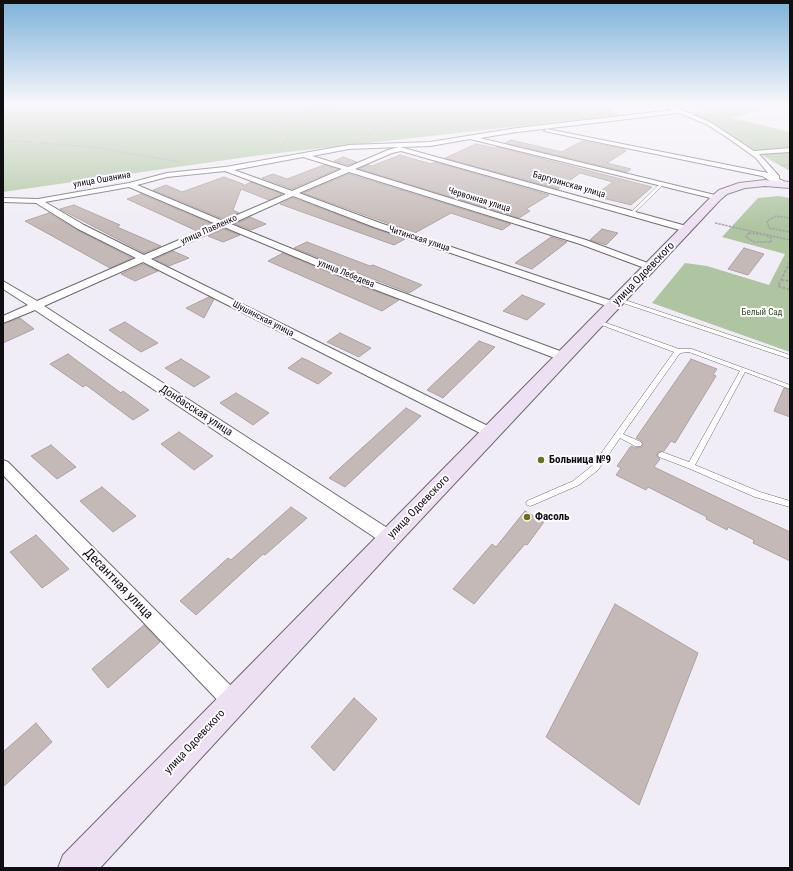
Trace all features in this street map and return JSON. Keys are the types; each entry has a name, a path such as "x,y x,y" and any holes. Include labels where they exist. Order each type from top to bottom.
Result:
{"street":[{"name":"улица Ошанина","path":"3,200 38,201 130,185 167,175 225,169 349,147 371,146"},
{"name":"улица Павленко","path":"3,320 348,169 399,149 416,146"},
{"path":"422,155 429,146"},
{"path":"505,146 716,198"},
{"path":"621,146 764,174 786,184"},
{"path":"741,146 758,157 786,184"},
{"name":"Баргузинская улица","path":"399,149 687,229"},
{"path":"752,153 790,150"},
{"name":"Червонная улица","path":"301,156 348,169 583,242 650,267"},
{"name":"Читинская улица","path":"225,169 377,225 617,302"},
{"name":"улица Одоевского","path":"76,868 389,538 716,198 728,190 743,185 786,184"},
{"name":"улица Лебедева","path":"130,185 362,281 564,357"},
{"name":"Шушинская улица","path":"38,201 81,227 491,433"},
{"name":"Донбасская улица","path":"3,284 389,538"},
{"name":"Десантная улица","path":"3,466 233,702"}],"lane":[{"path":"631,214 661,185"},
{"path":"617,302 790,357"},
{"path":"598,322 678,351 690,350 790,387"},
{"path":"530,503 576,483 595,468 678,351"},
{"path":"691,466 743,370"},
{"path":"619,435 638,444"},
{"path":"662,455 758,495 790,504"}],"path":[{"path":"76,146 94,147 182,163"},
{"path":"276,159 283,146"},
{"path":"790,218 776,216 768,219 767,222 769,228 790,232"},
{"path":"715,223 790,240"},
{"path":"771,236 774,230"},
{"path":"749,233 761,234 768,236 771,242 758,243 746,237 749,233"},
{"path":"790,262 778,286 790,290"},
{"path":"781,280 790,280"}],"green space":[{"path":"3,146 345,146 261,155 3,192"},
{"path":"747,146 790,146 790,171"},
{"name":"Белый Сад","path":"778,196 790,198 790,352 652,303 685,263 707,266 769,285 785,254 722,237 758,198"}],"building":[{"path":"472,146 497,147 652,187 631,205 594,196 613,182 580,173 558,189 445,158"},
{"path":"516,146 535,146 562,152 574,146 607,146 625,149 623,150 626,151 607,163 631,169 627,172"},
{"path":"400,155 431,164 435,162 549,195 526,209 530,211 519,218 359,169 368,165 372,166"},
{"path":"343,157 357,162 348,165 334,161"},
{"path":"324,165 338,169 292,189 262,178 273,174 287,179"},
{"path":"349,174 511,224 502,230 451,213 415,233 303,193"},
{"path":"224,177 243,184 243,186 251,182 282,194 269,200 241,189 233,210 239,213 223,219 153,190 166,185 182,192"},
{"path":"141,194 212,224 197,231 127,199"},
{"path":"293,198 405,239 394,245 280,204"},
{"path":"74,205 120,225 117,227 161,246 144,253 60,209"},
{"path":"49,213 77,230 132,258 110,268 25,221"},
{"path":"250,217 266,224 251,230 235,224"},
{"path":"224,229 240,235 223,242 208,236"},
{"path":"602,229 618,233 606,245 590,240"},
{"path":"551,237 567,242 532,269 515,263"},
{"path":"307,242 370,266 373,265 422,285 409,293 294,248"},
{"path":"744,248 764,254 748,275 728,269"},
{"path":"173,251 189,258 169,266 155,259"},
{"path":"283,253 399,300 382,311 268,261"},
{"path":"143,264 158,271 135,281 121,274"},
{"path":"522,295 545,304 527,320 503,311"},
{"path":"209,297 214,299 204,318 186,308"},
{"path":"20,318 34,329 3,343 3,324"},
{"path":"125,322 158,343 141,352 109,330"},
{"path":"340,333 371,348 359,357 327,342"},
{"path":"479,341 495,347 443,398 427,390"},
{"path":"68,354 121,393 123,391 149,410 133,420 86,385 83,387 50,364"},
{"path":"302,358 332,373 318,384 288,368"},
{"path":"181,359 210,377 194,387 165,368"},
{"path":"691,359 717,369 713,375 716,376 675,443 671,441 664,451 658,452 657,456 660,459 654,467 790,532 790,561 753,543 754,540 728,527 727,530 706,519 707,517 648,487 646,490 616,475 621,468 617,466 631,446 635,448 642,447 642,441 636,438"},
{"path":"784,388 790,390 790,417 774,411"},
{"path":"236,393 269,413 253,425 220,403"},
{"path":"406,408 421,416 345,487 329,478"},
{"path":"179,432 213,456 194,470 161,444"},
{"path":"51,445 76,467 57,479 31,456"},
{"path":"102,487 136,516 113,532 80,501"},
{"path":"291,507 307,518 265,555 263,554 196,615 180,601 228,558 231,560"},
{"path":"525,511 544,522 527,545 525,544 474,604 453,589 492,544 496,547"},
{"path":"36,535 69,569 42,588 10,552"},
{"path":"615,604 698,653 639,805 546,737"},
{"path":"144,625 160,642 108,688 92,669"},
{"path":"354,698 377,719 334,771 311,747"},
{"path":"36,723 52,742 3,787 3,752"}],"place":[{"name":"Больница №9","path":"541,460"},
{"name":"Фасоль","path":"527,517"}]}
